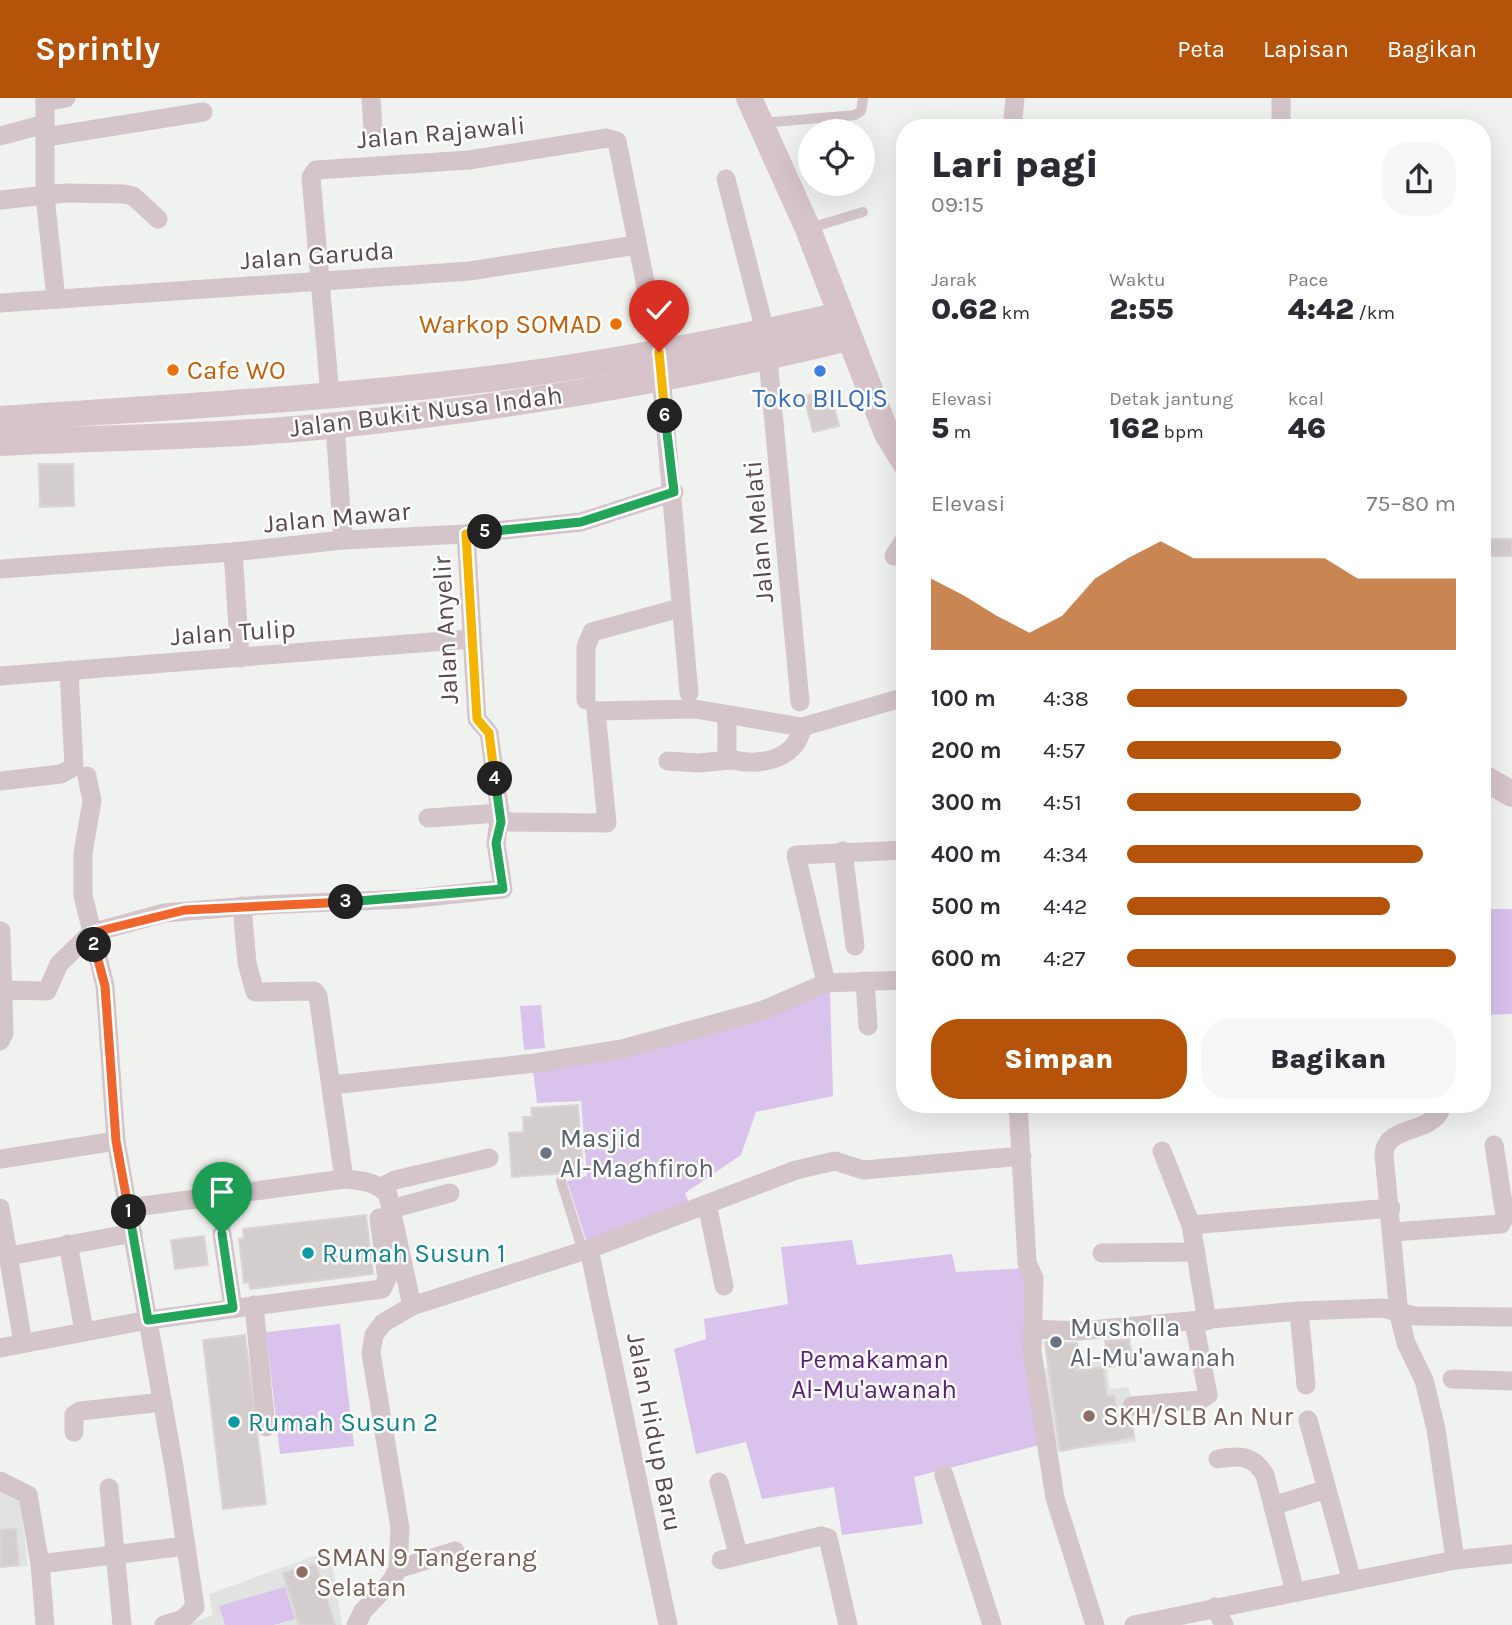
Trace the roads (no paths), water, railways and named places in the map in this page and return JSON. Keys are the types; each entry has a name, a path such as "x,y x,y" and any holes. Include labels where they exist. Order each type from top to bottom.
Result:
{"street":[{"path":"56,299 45,195 45,100 66,98"},
{"path":"371,98 373,128"},
{"path":"749,98 808,229 887,434 896,448"},
{"path":"1013,119 1015,98"},
{"path":"1281,98 1281,119"},
{"path":"0,136 203,113"},
{"name":"Jalan Rajawali","path":"321,282 313,173 321,168 469,160 607,138 617,141 636,245"},
{"path":"726,179 765,331"},
{"path":"0,200 45,195 124,194 133,196 159,219"},
{"path":"636,245 659,352 674,492 680,608 689,693"},
{"name":"Jalan Garuda","path":"0,303 470,271 636,245"},
{"path":"321,282 330,395"},
{"name":"Jalan Bukit Nusa Indah","path":"0,419 330,395 497,378 659,352 765,331 844,326"},
{"name":"Jalan Bukit Nusa Indah","path":"0,443 335,426 485,408 662,379 768,358 844,326"},
{"name":"Jalan Melati","path":"768,358 800,702"},
{"path":"335,426 343,540"},
{"name":"Jalan Mawar","path":"0,569 233,552 343,540 466,534 581,522 674,492"},
{"name":"Jalan Anyelir","path":"242,906 408,899 500,890 505,885 496,843 500,817 489,733 477,719 470,639 466,534"},
{"path":"233,552 240,658"},
{"path":"586,700 586,647 592,632 680,608"},
{"name":"Jalan Tulip","path":"0,676 470,639"},
{"path":"69,670 80,772 92,802 83,853 83,895 105,986 116,1141 163,1402 195,1607 183,1619 164,1625"},
{"path":"428,818 500,817 607,823 596,711 695,709 802,727 896,700"},
{"path":"727,715 727,752 731,760"},
{"path":"668,761 709,763 774,759 788,754 797,743 802,727"},
{"path":"0,782 80,772"},
{"path":"1491,782 1512,794"},
{"path":"826,983 796,858 799,852 896,850"},
{"path":"843,851 855,946"},
{"path":"2,990 47,991 59,964 91,933 164,913 242,906 252,989 260,993 314,992 318,996 344,1179"},
{"path":"0,1041 4,1033 1,931"},
{"path":"332,1085 536,1063 622,1049 761,1011 826,983 896,980"},
{"path":"866,981 868,1026"},
{"path":"1019,1113 1027,1263 1034,1278 1032,1351 1055,1498 1095,1625"},
{"path":"1439,1113 1435,1118 1391,1138 1385,1147 1399,1315 1406,1343 1424,1380 1436,1429 1455,1560"},
{"path":"0,1159 116,1141"},
{"path":"1393,1232 1501,1224 1505,1216 1494,1145"},
{"path":"1132,1406 1200,1400 1208,1395 1196,1252 1191,1225 1162,1151"},
{"path":"356,1625 363,1611 390,1583 398,1569 400,1528 371,1343 383,1323 412,1306 586,1250 796,1170 835,1161 863,1170 1022,1156"},
{"path":"382,1187 395,1180 489,1158"},
{"path":"0,1348 148,1320 382,1289 387,1279 385,1214 388,1195 382,1187 369,1181 344,1179 128,1208"},
{"path":"385,1214 450,1194"},
{"path":"707,1204 724,1286"},
{"path":"0,1208 9,1309 23,1343"},
{"path":"1191,1225 1391,1208"},
{"path":"385,1214 412,1306"},
{"path":"5,1247 68,1244 133,1233"},
{"path":"222,1234 233,1308"},
{"path":"68,1244 84,1330"},
{"name":"Jalan Hidup Baru","path":"586,1250 668,1625"},
{"path":"1102,1253 1196,1252"},
{"path":"254,1305 265,1427"},
{"path":"1032,1329 1079,1331 1299,1311 1383,1308 1399,1315 1512,1317"},
{"path":"1299,1311 1306,1385"},
{"path":"1452,1379 1512,1381"},
{"path":"74,1432 74,1415 80,1411 163,1402"},
{"path":"1308,1420 1352,1581"},
{"path":"1218,1459 1238,1455 1259,1464 1265,1475 1295,1592"},
{"path":"944,1475 992,1625"},
{"path":"0,1480 28,1495 40,1564 45,1625"},
{"path":"719,1482 729,1557 821,1536 828,1538 848,1625"},
{"path":"110,1488 122,1625"},
{"path":"1282,1503 1327,1489"},
{"path":"40,1564 185,1546"},
{"path":"398,1569 455,1551"},
{"path":"1134,1625 1455,1560 1512,1554"},
{"path":"1215,1607 1224,1625"}],"lane":[{"path":"761,123 855,115 861,111 863,98"},
{"path":"808,229 863,212"},
{"path":"561,1181 586,1250"}],"place":[{"name":"Warkop SOMAD","path":"616,324"},
{"name":"Cafe WO","path":"173,370"},
{"name":"Toko BILQIS","path":"820,371"},
{"name":"Masjid Al-Maghfiroh","path":"546,1153"},
{"name":"Rumah Susun 1","path":"308,1253"},
{"name":"Musholla Al-Mu'awanah","path":"1056,1342"},
{"name":"SKH/SLB An Nur","path":"1089,1416"},
{"name":"Rumah Susun 2","path":"234,1422"},
{"name":"SMAN 9 Tangerang Selatan","path":"302,1572"}],"park label":[{"name":"Pemakaman Al-Mu'awanah","path":"874,1374"}]}
